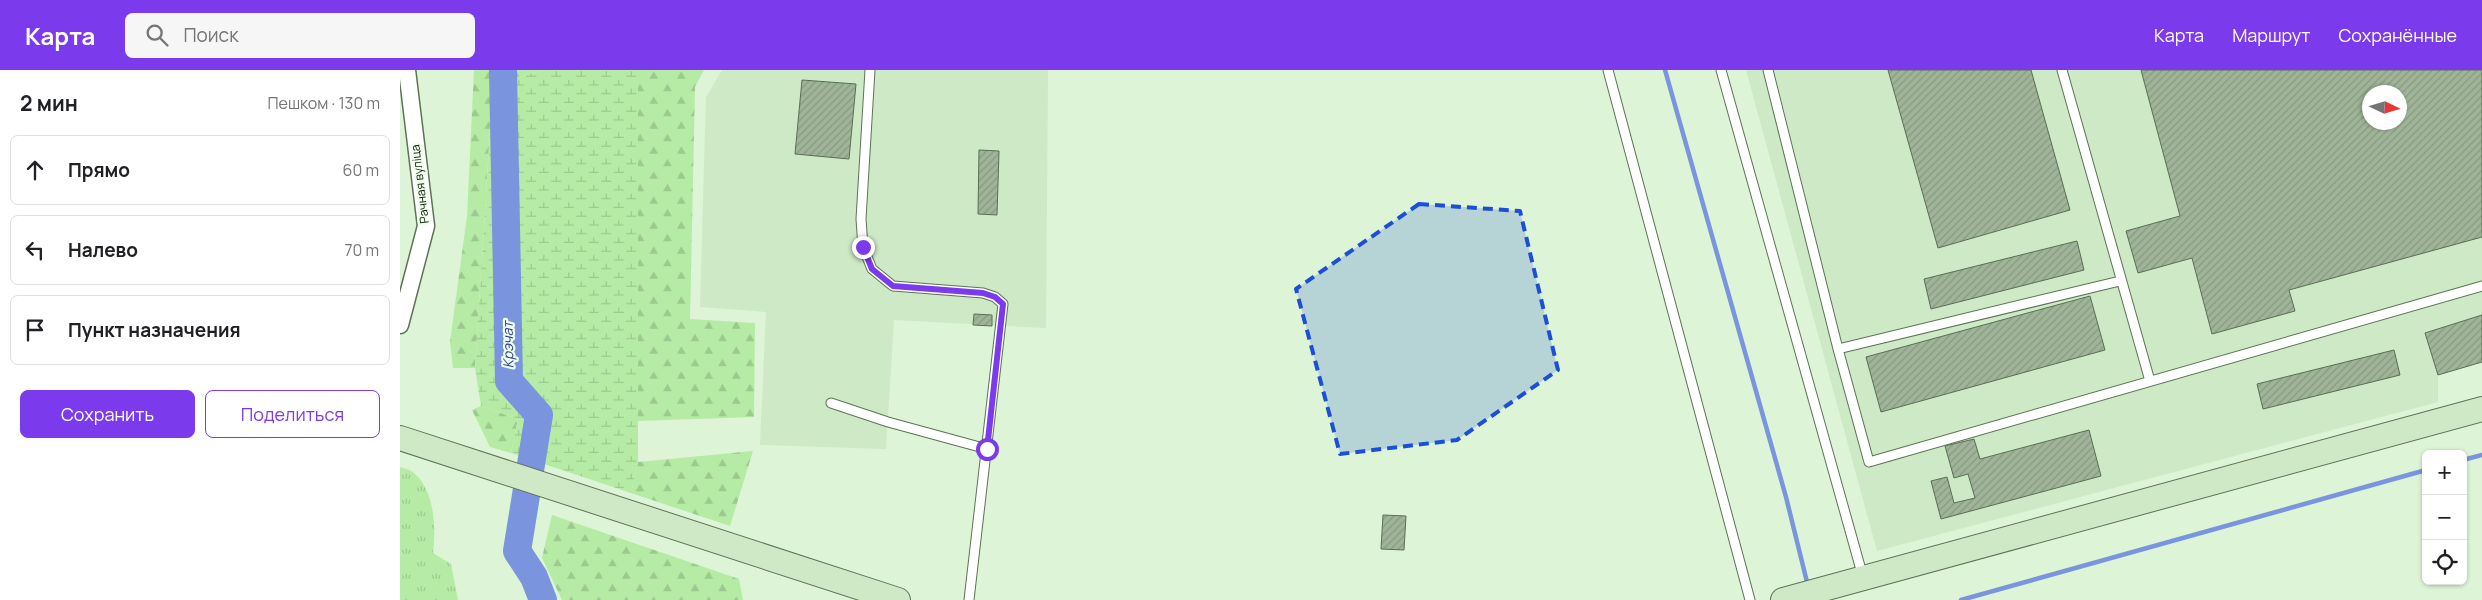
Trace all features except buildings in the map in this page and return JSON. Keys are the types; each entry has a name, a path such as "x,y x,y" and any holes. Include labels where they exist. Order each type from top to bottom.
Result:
{"street":[{"name":"Рачная вуліца","path":"400,324 426,226 407,70"},
{"path":"1783,600 2482,409"},
{"path":"400,438 499,472 898,600"}],"lane":[{"path":"870,70 861,219 863,247 872,269 893,286 983,293 995,297 1003,304 969,600"},
{"path":"1608,70 1750,600"},
{"path":"1721,70 1863,577"},
{"path":"1768,70 1838,349 1869,462 2482,286"},
{"path":"2062,70 2120,281 2150,381"},
{"path":"1838,349 2120,281"},
{"path":"831,403 888,422 987,449"}],"highlighted area":[{"path":"1419,204 1520,211 1558,370 1457,440 1340,454 1296,289"}],"shaded area":[{"path":"722,70 1048,70 1046,328 894,320 886,449 760,445 766,312 700,307 706,97"},
{"path":"1746,70 2482,70 2482,362 2438,375 2438,402 1877,551"}],"green space":[{"path":"474,70 544,70 493,84 475,368 453,368 450,342 467,216"},
{"path":"544,70 638,70 638,462 631,493 511,453 518,419 481,406 475,368 493,84"},
{"path":"638,70 704,70 695,87 690,319 755,323 754,417 638,421"},
{"path":"481,406 518,419 511,453 490,447 472,410"},
{"path":"753,451 730,526 631,493 638,462"},
{"path":"400,467 414,473 426,490 433,510 433,553 451,564 458,600 400,600"},
{"path":"552,515 739,579 743,600 562,600 542,558"}],"waterway":[{"name":"Крэчат","path":"503,70 509,381 539,415 517,551 534,577 543,600"},
{"path":"1665,70 1786,497 1807,582"},
{"path":"2467,459 2482,455"},
{"path":"1961,600 2422,471"}],"route":[{"path":"863,247 872,269 893,286 983,293 995,297 1003,304 987,449"}]}
